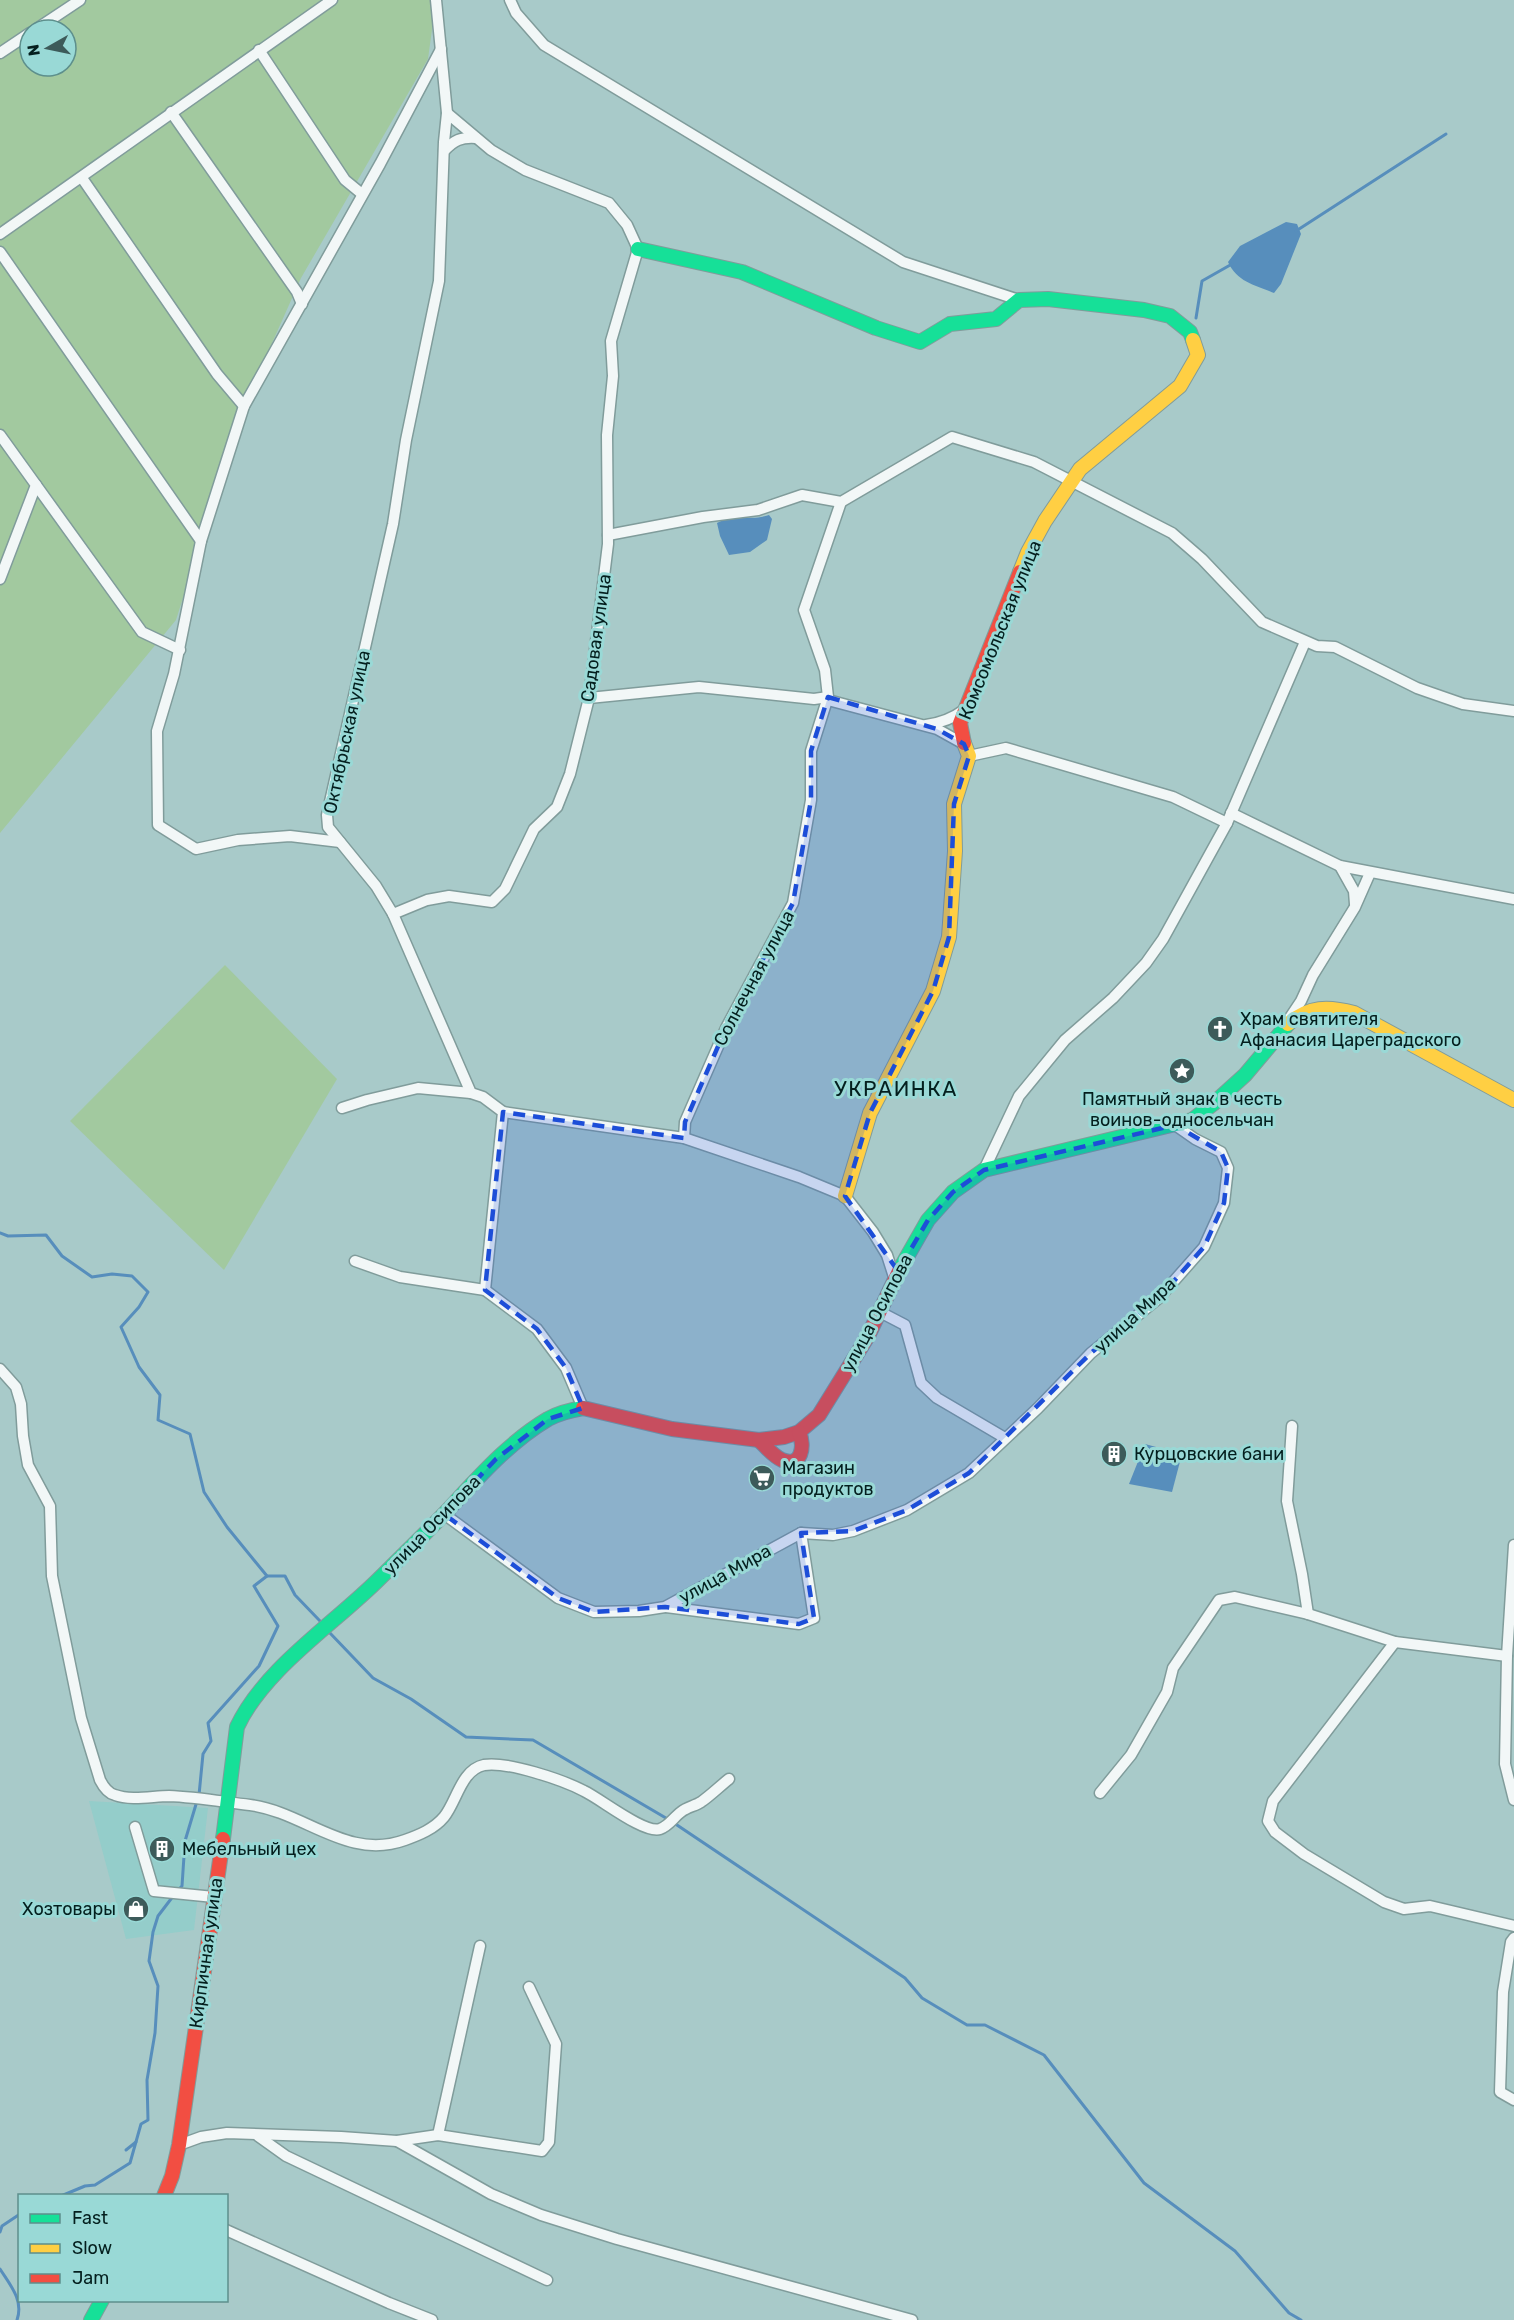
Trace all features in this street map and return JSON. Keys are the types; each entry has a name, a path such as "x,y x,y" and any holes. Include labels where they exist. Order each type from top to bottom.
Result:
{"main road":[{"path":"638,249 742,272 876,328 920,342 950,324 996,319 1019,300"},
{"name":"Комсомольская улица","path":"844,1196 870,1113 933,990 949,938 955,851 954,804 967,750 960,723 1028,552 1045,521 1080,469 1180,386 1198,355 1190,332 1170,316 1144,310 1048,299 1019,300"},
{"name":"улица Осипова","path":"245,1710 262,1688 317,1633 376,1582 496,1459 548,1419 566,1411 583,1408 672,1429 759,1440 784,1437 799,1432 819,1415 868,1336 927,1220 953,1192 984,1170 1192,1120 1210,1108 1245,1074 1294,1018 1319,1008 1354,1013 1514,1100"},
{"path":"759,1440 781,1459 792,1461 796,1460 803,1451 803,1442 799,1432"},
{"name":"Кирпичная улица","path":"165,2194 172,2176 179,2145 228,1804 234,1744 237,1727 245,1710"},
{"path":"91,2320 101,2302"}],"street":[{"path":"53,18 80,0"},
{"path":"0,234 82,178 171,111 332,0"},
{"name":"Октябрьская улица","path":"436,0 447,113 439,281 406,440 393,524 327,815 328,827 376,886 393,914 471,1093"},
{"path":"510,0 516,13 544,45 903,262 1019,300"},
{"path":"0,53 18,41"},
{"path":"340,842 290,836 238,840 196,849 158,825 157,730 180,650 201,541 244,406 441,49"},
{"path":"259,50 345,180 362,194"},
{"path":"171,111 297,292 302,304"},
{"path":"447,113 491,150 525,170 609,203 627,225 638,249"},
{"path":"444,151 453,141 463,137 476,138"},
{"path":"82,178 217,374 244,406"},
{"name":"Садовая улица","path":"393,914 427,900 449,896 492,902 505,889 534,829 556,807 570,774 590,698 608,535 608,435 613,376 611,340 638,249"},
{"path":"0,252 201,541"},
{"path":"0,435 142,632 180,650"},
{"path":"608,535 703,517 758,510 802,495 841,502 952,437 1034,462 1172,533 1202,559 1262,622 1305,642 1317,646 1335,647 1417,688 1463,704 1514,711"},
{"path":"0,579 36,485"},
{"name":"Солнечная улица","path":"684,1138 686,1122 726,1028 793,903 811,800 811,751 828,697 825,670 804,610 841,502"},
{"path":"984,1170 1019,1096 1065,1040 1113,998 1146,963 1163,939 1229,818 1305,642"},
{"path":"590,698 699,687 814,699 828,697 828,700 937,729 967,750 1006,748 1173,797 1229,818 1340,866 1514,899"},
{"path":"923,725 946,720 966,709"},
{"path":"1340,866 1354,891 1355,907"},
{"path":"1280,1032 1301,1001 1313,975 1355,907 1370,873"},
{"path":"342,1108 418,1088 471,1093 483,1098 503,1112 684,1138 799,1177 844,1196 873,1232 887,1255 895,1280"},
{"path":"485,1290 503,1112"},
{"name":"улица Мира","path":"444,1514 558,1598 594,1612 639,1611 666,1607 801,1533 832,1535 853,1531 907,1510 969,1473 1091,1353 1159,1298 1204,1247 1224,1203 1228,1168 1221,1152 1195,1139 1175,1125"},
{"path":"355,1262 400,1277 485,1290 537,1329 566,1368 583,1408"},
{"path":"880,1312 905,1325 921,1383 937,1398 1005,1438"},
{"path":"0,1369 16,1387 21,1404 28,1465 50,1506 52,1576 81,1718 103,1786 114,1795 122,1797 168,1796 271,1809 291,1815 337,1839 361,1845 388,1845 418,1836 433,1827 444,1817 466,1778 476,1768 482,1766 513,1768 567,1783 607,1804 638,1825 655,1830 666,1826 681,1811 700,1802 729,1779"},
{"path":"1292,1426 1287,1502 1308,1614"},
{"path":"666,1607 799,1624 814,1618 801,1533"},
{"path":"1514,1545 1507,1656 1505,1764 1514,1800"},
{"path":"1100,1793 1131,1755 1167,1692 1173,1668 1219,1600 1235,1597 1308,1614 1395,1642 1507,1656"},
{"path":"1395,1642 1273,1801 1268,1821 1275,1832 1304,1854 1384,1902 1404,1910 1431,1906 1514,1926"},
{"path":"135,1827 154,1891 214,1897"},
{"path":"1514,1938 1511,1941 1503,1992 1500,2092 1514,2100"},
{"path":"438,2134 480,1946"},
{"path":"179,2145 201,2137 227,2133 341,2136 397,2141 438,2134 542,2151 549,2142 556,2044 529,1987"},
{"path":"258,2135 286,2156 547,2280"},
{"path":"397,2141 491,2194 541,2215 617,2239 912,2320"},
{"path":"228,2231 432,2320"}],"highlighted area":[{"path":"828,697 937,729 964,744 969,756 954,804 949,937 933,991 870,1113 845,1196 898,1271 928,1220 953,1192 984,1170 1175,1125 1221,1152 1228,1168 1224,1203 1204,1247 1159,1298 1091,1353 969,1473 907,1510 853,1531 801,1533 814,1618 799,1624 665,1607 594,1612 558,1598 444,1514 496,1459 548,1419 583,1408 566,1368 537,1329 485,1290 503,1112 684,1138 685,1122 726,1028 793,903 811,800 811,751"}],"shaded area":[{"path":"1286,222 1297,224 1301,234 1281,284 1274,293 1247,282 1236,274 1228,262 1240,246"},
{"path":"769,515 772,519 767,540 750,552 729,555 717,523 729,519"},
{"path":"1145,1444 1182,1454 1172,1492 1129,1484"},
{"path":"89,1801 208,1808 194,1930 126,1939"}],"green space":[{"path":"0,0 436,0 428,59 301,278 244,406 176,620 0,833"},
{"path":"225,965 337,1079 224,1270 70,1121"}],"waterway":[{"path":"1296,231 1446,134"},
{"path":"1196,318 1202,281 1232,264"},
{"path":"0,1233 8,1236 46,1235 62,1256 92,1277 112,1274 132,1276 148,1292 139,1307 121,1327 139,1367 160,1395 158,1420 190,1434 204,1492 227,1527 267,1576 285,1576 295,1595 320,1621"},
{"path":"199,1795 203,1754 211,1741 208,1723 259,1666 278,1626 254,1586 267,1576"},
{"path":"329,1632 373,1678 411,1699 466,1737 533,1740 671,1821 905,1978 922,1998 967,2025 985,2025 1044,2055 1144,2183 1235,2251 1289,2313 1301,2320"},
{"path":"178,1890 182,1886 185,1841 197,1801"},
{"path":"66,2194 85,2186 95,2185 130,2163 141,2124 148,2120 147,2080 155,2033 158,1986 149,1961 158,1916 174,1895"},
{"path":"126,2150 136,2142"},
{"path":"0,2232 2,2226 18,2215"},
{"path":"0,2269 17,2299 19,2306 17,2320"}],"traffic: fast":[{"path":"638,249 742,272 876,328 920,342 950,324 996,319 1019,300 1048,299 1144,310 1170,316 1190,332 1193,340"},
{"path":"900,1269 928,1220 953,1192 984,1170 1192,1120 1245,1075 1288,1024"},
{"path":"223,1839 237,1727 264,1686 301,1648 379,1579 439,1520 482,1473 520,1438 556,1415 583,1408"},
{"path":"91,2320 101,2302"}],"traffic: slow":[{"path":"1020,572 1045,521 1080,469 1180,386 1198,355 1193,340"},
{"path":"845,1196 870,1113 933,991 949,937 955,851 954,804 969,756 964,743"},
{"path":"1288,1024 1304,1014 1319,1009 1336,1009 1354,1013 1514,1100"}],"traffic: jam":[{"path":"964,743 960,723 1020,572"},
{"path":"583,1408 672,1429 759,1440 784,1437 799,1432 819,1415 868,1336 900,1269"},
{"path":"759,1440 779,1458 789,1462 798,1458 802,1449 799,1432"},
{"path":"165,2194 172,2176 179,2145 223,1839"}],"place":[{"name":"Храм святителя Афанасия Цареградского","path":"1220,1029"},
{"name":"Памятный знак в честь воинов-односельчан","path":"1182,1071"},
{"name":"Курцовские бани","path":"1114,1454"},
{"name":"Магазин продуктов","path":"762,1478"},
{"name":"Мебельный цех","path":"162,1849"},
{"name":"Хозтовары","path":"136,1909"}],"district":[{"name":"УКРАИНКА","path":"896,1089"}]}
